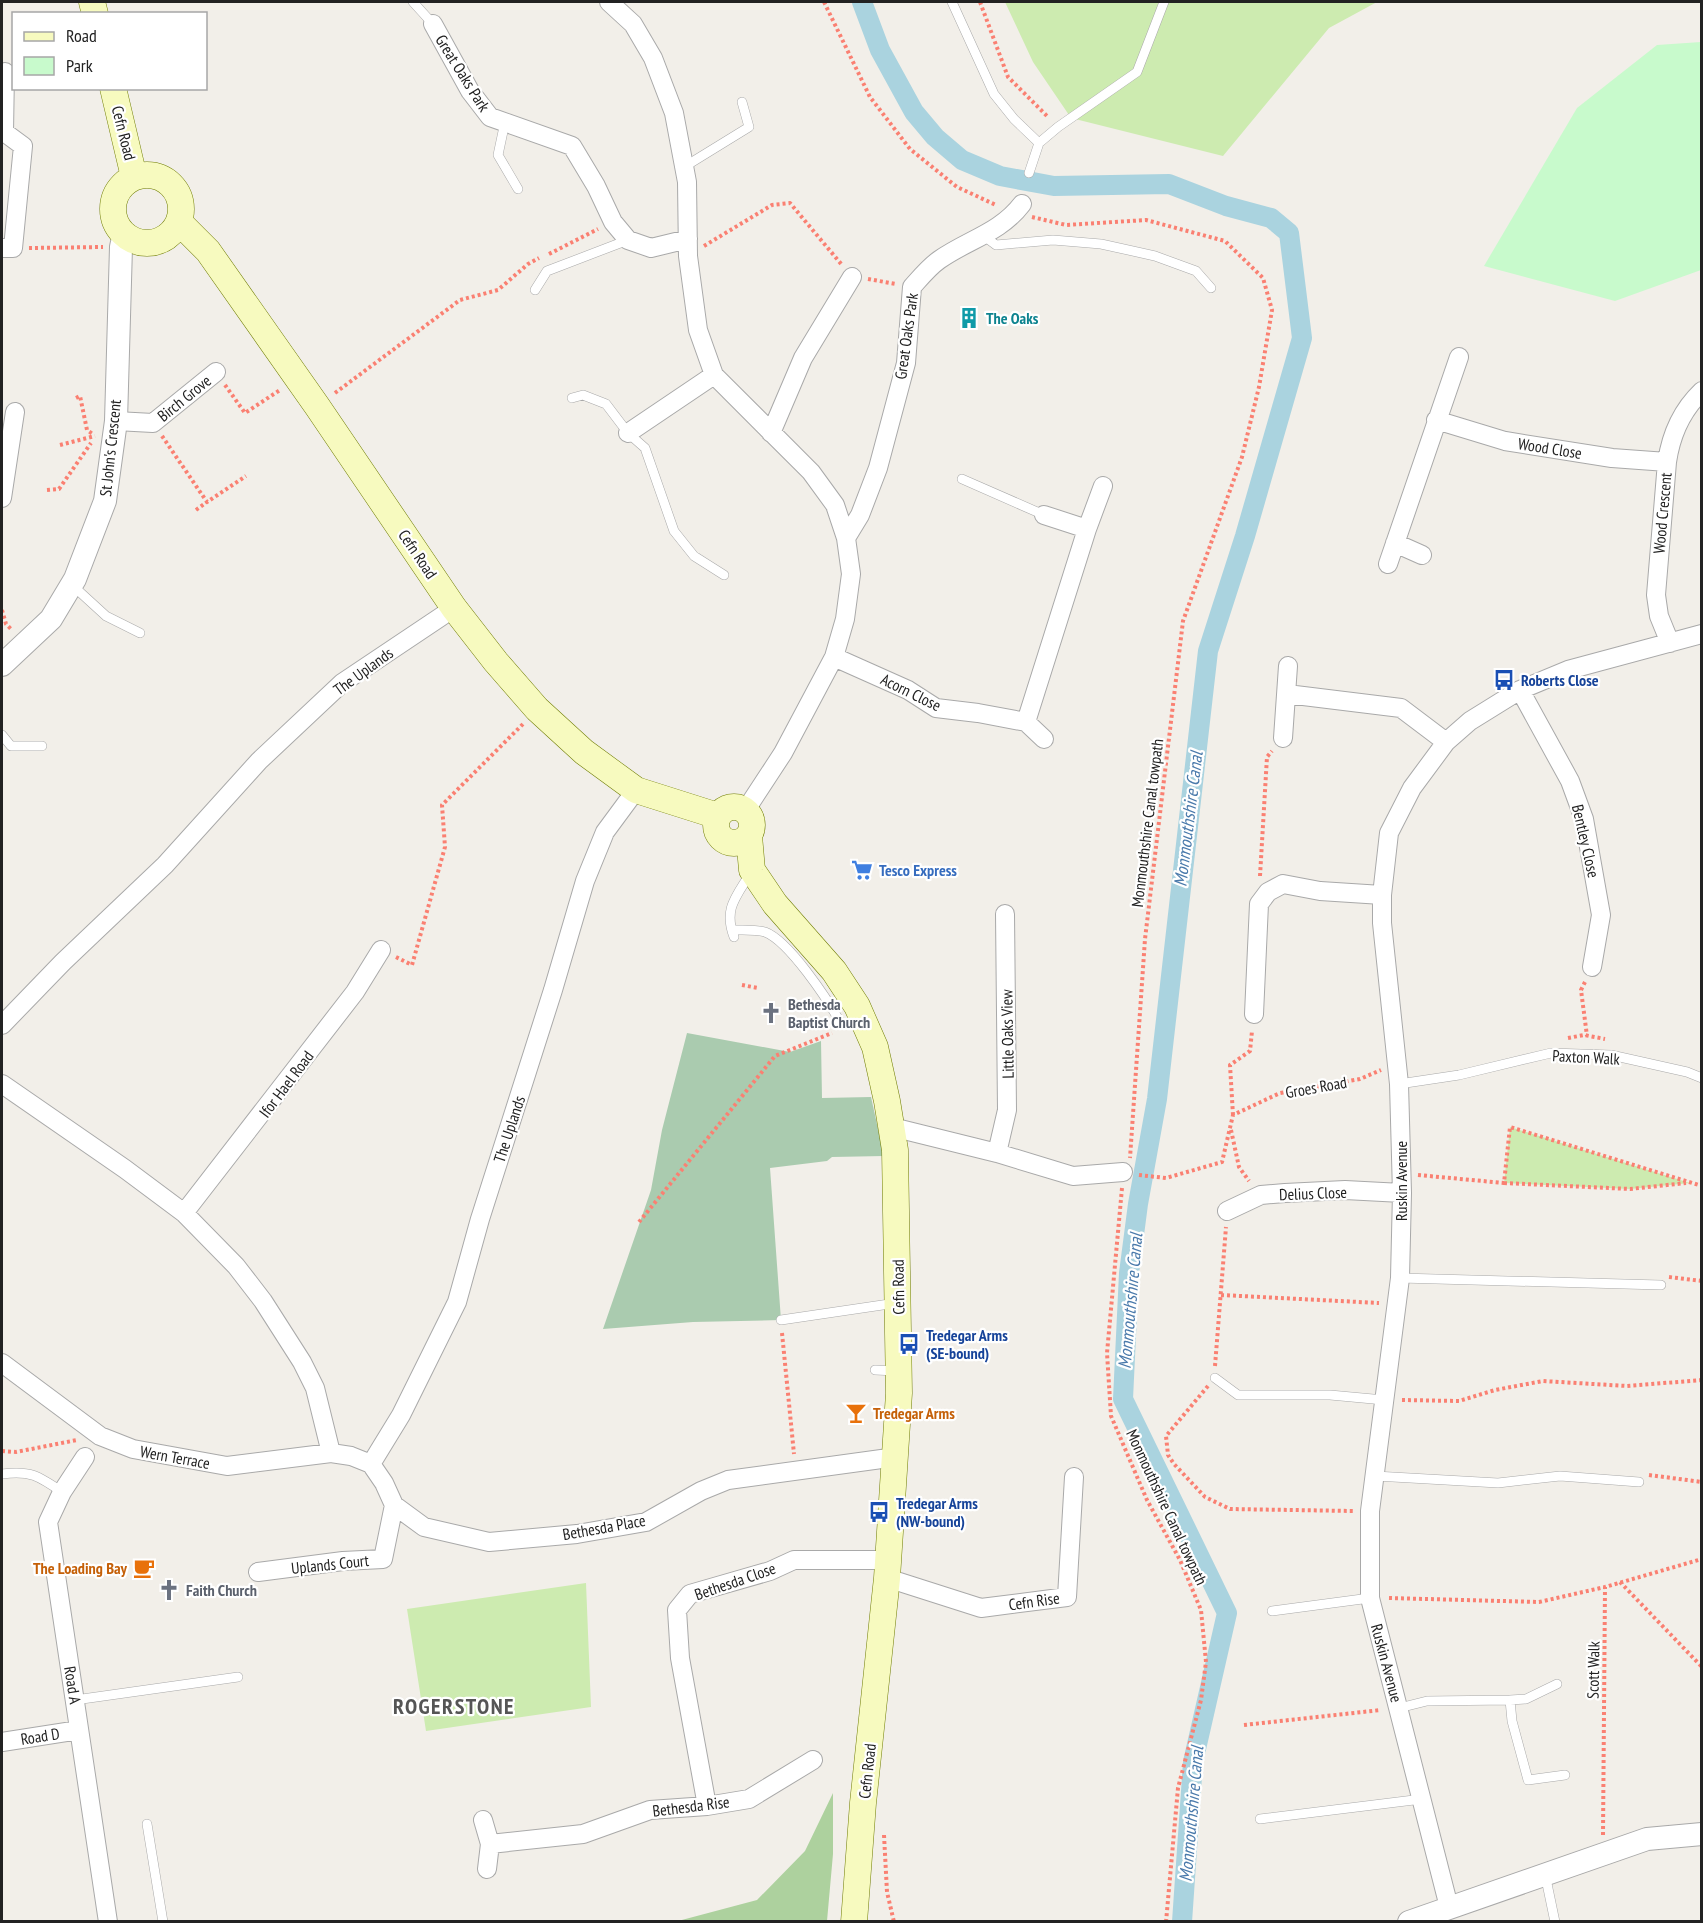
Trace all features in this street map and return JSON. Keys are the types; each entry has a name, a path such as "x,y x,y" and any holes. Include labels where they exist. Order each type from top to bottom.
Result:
{"main road":[{"name":"Cefn Road","path":"113,90 134,177"},
{"name":"Cefn Road","path":"122,240 113,210 114,198 124,183 146,174 156,175 166,180 180,198 179,222 208,251 317,406 454,608 496,662 537,709 584,752 636,790 718,816 732,806 745,811 750,817 752,826 749,836 752,870 775,904 834,970 857,1006 851,1020 875,1047 895,1150 898,1303 887,1370 896,1457 854,1922"},
{"path":"122,240 154,242 165,238 179,222"},
{"path":"718,816 715,826 722,839 736,843 749,836"}],"street":[{"path":"609,2 633,24 653,58 674,113 687,182 688,248 698,330 714,375 811,472 835,505 846,538 851,574 845,619 834,657 783,753 745,811"},
{"name":"Great Oaks Park","path":"432,24 470,91 490,117 572,146 596,186 613,222 628,240"},
{"path":"5,72 4,132 23,146 20,190 7,248"},
{"name":"Great Oaks Park","path":"846,538 860,515 878,468 906,363 912,287 938,260 984,236 1018,208"},
{"name":"St John's Crescent","path":"2,665 51,619 71,584 105,501 122,240"},
{"path":"628,240 651,248 688,248"},
{"path":"771,433 803,358 852,277"},
{"path":"1388,564 1459,357"},
{"name":"Birch Grove","path":"108,432 153,423 216,372"},
{"path":"628,433 714,375"},
{"name":"Wood Crescent","path":"1670,643 1659,616 1656,595 1667,462 1669,447 1681,417 1701,392"},
{"path":"2,498 15,412"},
{"name":"Wood Close","path":"1436,420 1505,441 1612,458 1667,462"},
{"path":"1044,739 1026,722 1087,529 1103,486"},
{"path":"1044,515 1087,529"},
{"path":"1395,543 1422,555"},
{"name":"The Uplands","path":"2,1025 63,962 165,866 259,761 342,683 454,608"},
{"name":"Ruskin Avenue","path":"1449,1907 1370,1598 1370,1511 1400,1278 1402,1173 1398,1064 1382,923 1382,895 1389,833 1412,788 1446,742 1470,721 1520,690 1568,670 1701,634"},
{"name":"Acorn Close","path":"834,657 908,690 936,708 1026,722"},
{"path":"1283,738 1288,666"},
{"name":"Bentley Close","path":"1520,690 1570,781 1584,819 1601,915 1592,967"},
{"path":"1287,694 1401,708 1446,742"},
{"name":"The Uplands","path":"371,1464 401,1415 457,1302 480,1219 585,881 605,832 636,790"},
{"path":"1254,1014 1258,904 1268,892 1283,884 1320,891 1382,895"},
{"name":"Little Oaks View","path":"997,1153 1007,1110 1005,914"},
{"name":"Ifor Hael Road","path":"184,1213 356,992 381,950"},
{"path":"2,1084 184,1213 236,1266 288,1337 302,1362 315,1388 331,1453"},
{"path":"892,1127 997,1153 1073,1176 1124,1172"},
{"name":"Delius Close","path":"1227,1211 1261,1196 1345,1191 1402,1193"},
{"name":"Wern Terrace","path":"2,1363 99,1436 133,1449 227,1466 331,1453 351,1456 371,1464"},
{"name":"Road A","path":"85,1457 62,1492 48,1522 108,1922"},
{"name":"Bethesda Place","path":"371,1464 394,1505 424,1527 489,1542 577,1534 646,1522 701,1491 728,1480 896,1457"},
{"name":"Cefn Rise","path":"887,1569 981,1608 1067,1597 1074,1477"},
{"name":"Uplands Court","path":"258,1572 343,1561 383,1559 394,1505"},
{"name":"Bethesda Close","path":"707,1806 680,1658 676,1611 690,1594 770,1571 794,1560 887,1569"},
{"name":"Road D","path":"2,1742 80,1730"},
{"name":"Bethesda Rise","path":"490,1844 582,1834 650,1810 707,1806 749,1799 813,1760"},
{"path":"483,1820 490,1844 487,1869"},
{"path":"1409,1922 1600,1853 1647,1839 1701,1834"}],"lane":[{"path":"413,2 432,24"},
{"path":"952,2 994,94 1014,119 1039,143"},
{"path":"1029,173 1039,143 1058,127 1137,72 1164,2"},
{"path":"684,167 749,127 742,102"},
{"path":"505,122 498,155 518,189"},
{"path":"984,236 996,245 1053,240 1101,244 1155,256 1196,272 1211,288"},
{"path":"535,290 547,272 628,240"},
{"path":"572,398 583,395 606,404 628,433 645,448 674,531 694,556 724,575"},
{"path":"962,479 1044,515"},
{"path":"71,584 106,616 140,633"},
{"path":"2,735 11,746 42,746"},
{"path":"752,870 730,908 729,920 733,934 763,932 779,942 822,992 851,1020"},
{"name":"Paxton Walk","path":"1399,1084 1459,1075 1551,1053 1611,1055 1687,1072 1701,1078"},
{"path":"1400,1278 1661,1285"},
{"path":"781,1320 898,1303"},
{"path":"1215,1378 1238,1395 1330,1395 1384,1400"},
{"path":"2,1474 20,1472 35,1474 62,1492"},
{"path":"1376,1476 1498,1483 1560,1476 1639,1482"},
{"path":"1272,1611 1370,1598"},
{"path":"75,1700 238,1677"},
{"path":"1399,1708 1427,1701 1526,1699 1557,1684"},
{"path":"1510,1700 1512,1721 1527,1780 1565,1775"},
{"path":"1260,1819 1422,1799"},
{"path":"147,1824 164,1922"},
{"path":"1545,1874 1556,1922"}],"path":[{"name":"Monmouthshire Canal towpath","path":"824,2 870,97 910,149 957,187 1066,225 1146,220 1224,241 1263,278 1272,310 1259,387 1242,457 1183,621 1145,939 1130,1160 1124,1172 1107,1353 1111,1416 1147,1500 1180,1560 1201,1610 1206,1662 1201,1700 1178,1788 1166,1922"},
{"path":"980,2 1008,78 1058,127"},
{"path":"688,248 772,205 790,203 852,277 912,287"},
{"path":"317,406 460,300 498,290 528,264 613,222"},
{"path":"7,248 122,240"},
{"path":"216,372 245,413 297,378"},
{"path":"76,398 80,396 87,430 108,432"},
{"path":"153,423 207,502"},
{"path":"60,445 108,432"},
{"path":"46,490 58,489 108,432"},
{"path":"196,510 246,476"},
{"path":"381,950 412,965 445,847 442,805 537,709"},
{"path":"1258,904 1267,757 1283,738"},
{"path":"1587,1036 1581,990 1592,967"},
{"path":"742,985 758,988"},
{"path":"1124,1172 1166,1178 1222,1162 1233,1115 1230,1065 1250,1051 1254,1014"},
{"path":"639,1222 775,1056 840,1030 851,1020"},
{"name":"Groes Road","path":"1233,1115 1280,1093 1360,1079 1398,1064"},
{"path":"1504,1183 1510,1126 1701,1186"},
{"path":"1230,1127 1239,1167 1261,1196"},
{"path":"1402,1173 1504,1183 1630,1189 1690,1183"},
{"path":"1227,1211 1215,1378 1166,1436 1168,1455 1205,1497 1230,1509 1370,1511"},
{"path":"1661,1285 1662,1276 1701,1281"},
{"path":"1221,1295 1398,1304"},
{"path":"781,1320 796,1470"},
{"path":"1384,1400 1459,1401 1495,1390 1543,1382 1627,1386 1701,1380"},
{"path":"2,1451 16,1452 99,1436"},
{"path":"1639,1482 1638,1474 1701,1482"},
{"path":"1370,1598 1539,1602 1605,1587 1701,1558"},
{"path":"1620,1582 1701,1667"},
{"name":"Scott Walk","path":"1600,1853 1603,1837 1605,1587"},
{"path":"1244,1725 1399,1708"}],"green space":[{"path":"1005,2 1377,2 1329,28 1223,156 1071,118 1033,62"},
{"path":"1701,42 1701,270 1615,301 1484,266 1577,108 1657,45"},
{"path":"687,1033 790,1052 821,1041 822,1098 871,1097 884,1156 832,1157 827,1161 770,1168 781,1320 693,1322 603,1329 651,1190 662,1130"},
{"path":"1510,1127 1690,1183 1630,1189 1504,1183"},
{"path":"586,1583 591,1707 426,1731 407,1609"},
{"path":"833,1793 833,1854 827,1921 678,1921 757,1900 805,1851"}],"waterway":[{"name":"Monmouthshire Canal","path":"862,2 880,50 914,112 935,137 962,160 1000,176 1054,186 1169,184 1226,206 1271,218 1289,233 1302,338 1245,536 1208,651 1157,1099 1138,1204 1129,1273 1123,1399 1227,1613 1193,1762 1182,1922"}],"place":[{"name":"The Oaks","path":"969,318"},
{"name":"Roberts Close","path":"1504,680"},
{"name":"Tesco Express","path":"862,870"},
{"name":"Bethesda Baptist Church","path":"771,1013"},
{"name":"Tredegar Arms (SE-bound)","path":"909,1344"},
{"name":"Tredegar Arms","path":"856,1413"},
{"name":"Tredegar Arms (NW-bound)","path":"879,1512"},
{"name":"The Loading Bay","path":"144,1568"},
{"name":"Faith Church","path":"169,1590"}],"district":[{"name":"ROGERSTONE","path":"454,1706"}]}
